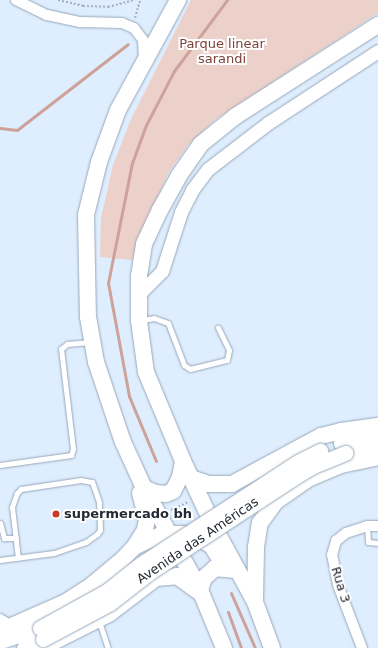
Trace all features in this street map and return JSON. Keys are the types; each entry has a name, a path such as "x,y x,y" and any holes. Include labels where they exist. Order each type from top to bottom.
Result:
{"main road":[{"path":"135,546 145,530 147,519 145,505 96,362 88,317 86,215 99,162 118,110 178,0"},
{"path":"232,569 183,461 146,372 137,296 144,244 178,177 201,144 236,116 378,25"},
{"path":"191,478 208,484 232,484 321,436 341,431 378,426"},
{"path":"0,641 48,641 107,591 142,564 298,462 378,437"},
{"path":"123,442 144,488 171,533 201,592 224,648"},
{"path":"343,448 378,448"},
{"path":"255,602 256,547 260,524 275,502 308,479 341,465 378,457"},
{"path":"144,488 156,493 166,494 173,491 180,477 183,461"},
{"path":"4,626 41,615 92,585 135,546 152,537 171,533 190,534 204,540 232,569 255,602 272,648"},
{"path":"201,592 209,572 215,568 232,569"},
{"path":"24,648 48,641 98,620 156,578 167,575 177,576 201,592"}],"street":[{"path":"16,0 47,15 81,22 122,24 134,28 142,40 144,62"},
{"path":"137,296 162,271 181,212 192,190 208,169 268,123 378,51"},
{"name":"Rua 3","path":"362,648 338,585 332,555 336,541 346,533 367,526 378,526"}],"lane":[{"path":"139,321 154,318 168,323 184,364 190,369 227,360 229,350 218,327"},
{"path":"0,465 66,458 71,455 73,449 60,351 64,345 92,342"},
{"path":"0,560 18,558 72,548 97,534 100,522 94,484 89,480 81,480 21,489 14,496 13,501 18,558"},
{"path":"0,523 4,538 16,538"},
{"path":"367,526 368,542 378,543"},
{"path":"98,620 108,648"}],"path":[{"path":"58,0 83,6 108,7 135,0"},
{"path":"134,28 140,0"},
{"path":"160,515 199,496"}],"green space":[{"name":"Parque linear sarandi","path":"191,0 378,0 378,13 216,119 189,144 169,172 142,231 132,260 100,257 101,218 113,165 131,119"}],"waterway":[{"path":"156,461 129,396 108,283 132,163 146,125 174,71 227,0"},
{"path":"0,128 17,130 128,44"},
{"path":"231,593 255,648"},
{"path":"228,612 241,648"}],"place":[{"name":"supermercado bh","path":"56,514"}]}
